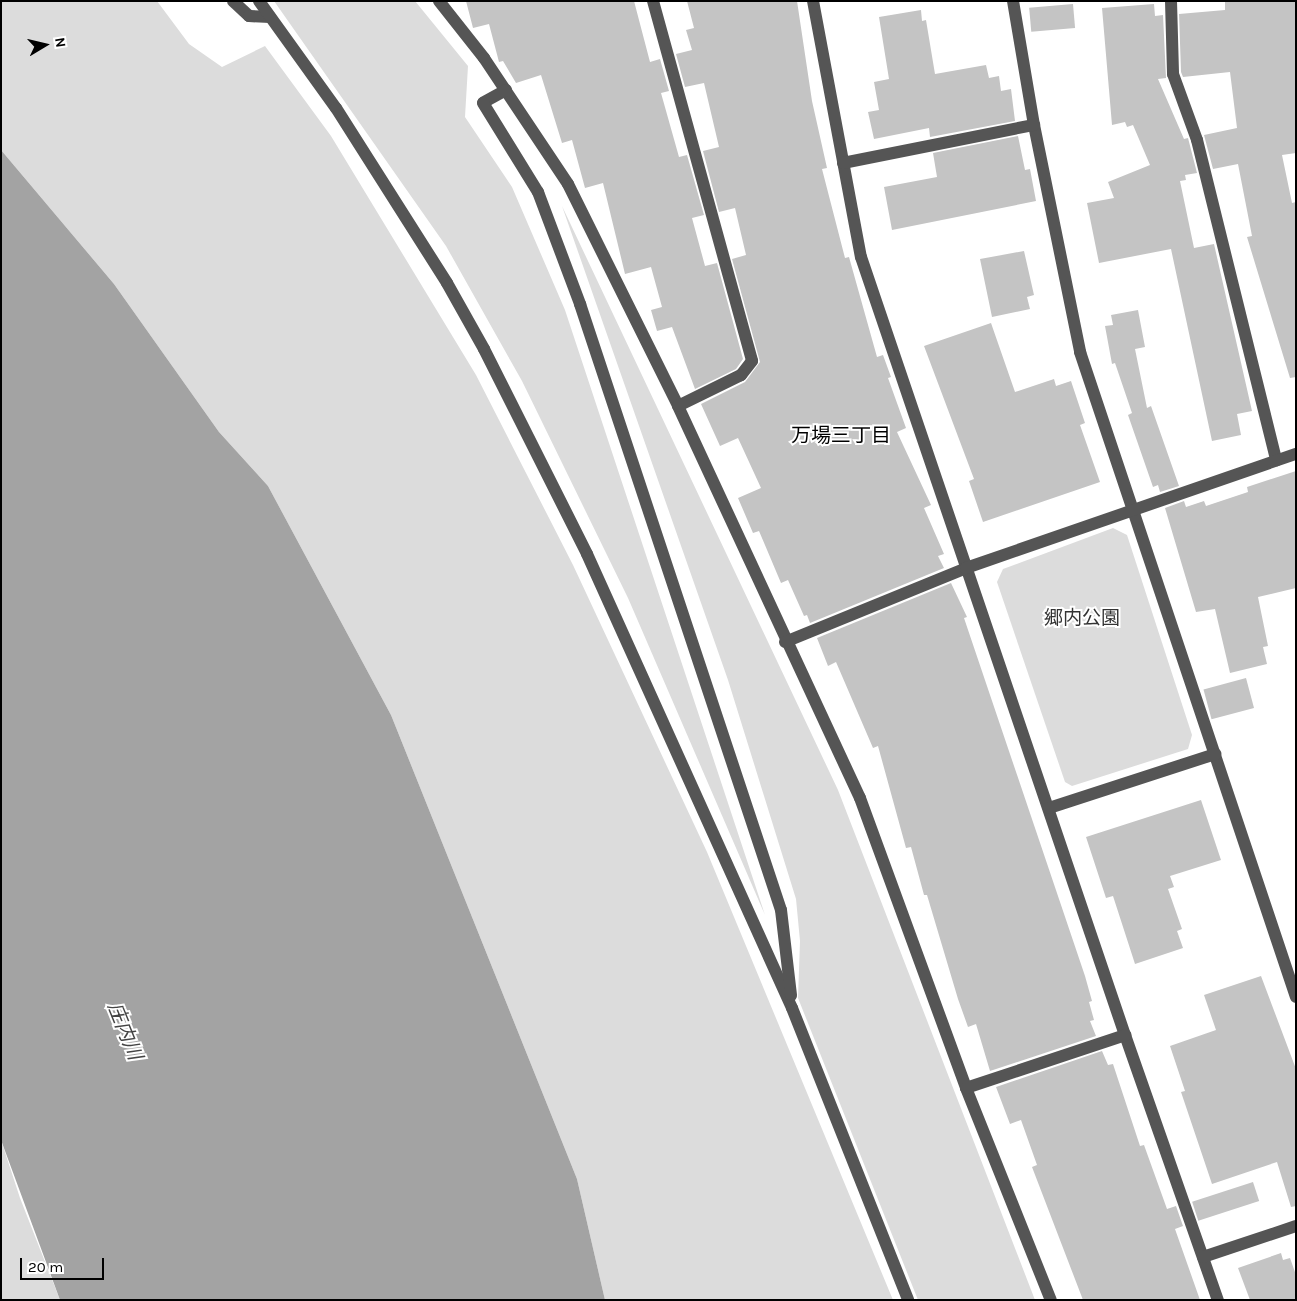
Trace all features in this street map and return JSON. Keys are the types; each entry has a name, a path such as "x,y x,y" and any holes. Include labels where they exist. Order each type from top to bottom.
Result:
{"street":[{"path":"233,1 249,16 270,17"},
{"path":"259,1 336,108 447,283 484,349 587,554 792,1008 908,1300"},
{"path":"438,1 506,90 568,184 678,406 785,642 860,798 966,1088 1051,1300"},
{"path":"653,1 752,361 741,375 678,406"},
{"path":"813,1 861,257 1125,1035 1218,1300"},
{"path":"1014,1 1034,125 1080,352 1296,997"},
{"path":"1171,1 1173,74 1197,140 1276,460"},
{"path":"506,90 483,103 538,192 580,304 781,910 792,1008"},
{"path":"843,163 1034,125"},
{"path":"785,642 966,568 1296,454"},
{"path":"1049,808 1215,754"},
{"path":"966,1088 1125,1035"},
{"path":"1203,1257 1296,1226"}],"green space":[{"path":"1,1 157,1 189,44 222,67 265,46 331,136 476,375 573,565 707,852 893,1300 605,1300 577,1179 391,715 268,486 219,432 114,284 1,150"},
{"path":"274,1 415,1 468,66 465,117 512,187 565,310 765,915 628,598 522,381 446,246"},
{"path":"562,206 838,790 1035,1300 918,1300 798,998 800,941 796,899 728,680"},
{"name":"郷内公園","path":"1113,528 1127,535 1192,735 1188,749 1072,786 1065,782 997,582 1003,569"},
{"path":"1,1140 20,1198 60,1300 1,1300"}],"water":[{"name":"庄内川","path":"1,150 114,284 219,432 268,486 391,715 577,1179 605,1300 60,1300 1,1140"}],"building":[{"path":"466,1 634,1 650,62 660,59 669,91 661,93 679,157 687,155 704,215 692,218 705,266 717,263 743,359 736,369 695,389 672,327 657,331 651,310 662,307 651,267 625,274 603,183 585,188 572,140 562,143 541,75 516,83 503,61 499,62 489,24 473,28"},
{"path":"687,1 797,1 812,101 827,168 822,169 845,258 849,257 877,357 883,355 891,377 888,378 906,428 897,432 931,505 924,508 944,554 938,556 944,568 810,623 807,615 804,616 788,580 781,583 759,531 753,533 738,498 761,488 738,438 720,446 701,404 745,382 760,362 732,259 746,255 735,208 719,212 703,151 719,147 704,83 685,87 676,54 692,50 686,30 694,28"},
{"path":"1225,1 1296,1 1296,153 1282,155 1292,203 1296,202 1296,377 1290,378 1247,237 1252,236 1238,164 1213,169 1204,135 1237,128 1230,72 1183,77 1181,72 1179,14 1225,10"},
{"path":"1073,4 1075,28 1031,32 1029,8"},
{"path":"1154,4 1155,16 1163,15 1166,78 1158,79 1184,139 1188,138 1197,173 1185,175 1186,180 1180,181 1194,248 1214,244 1252,411 1237,414 1241,435 1212,441 1171,249 1099,263 1087,203 1114,198 1108,182 1150,165 1133,125 1127,127 1125,122 1112,125 1102,8"},
{"path":"921,10 922,21 926,20 935,74 986,65 989,78 999,76 1001,91 1011,89 1015,121 930,137 929,128 874,139 868,112 879,110 874,82 889,79 879,17"},
{"path":"1018,136 1025,170 1030,169 1036,201 892,230 884,187 937,177 933,153"},
{"path":"1024,251 1034,295 1027,297 1030,309 992,317 980,259"},
{"path":"1138,310 1145,347 1135,349 1147,408 1151,406 1179,486 1160,492 1158,485 1153,487 1128,415 1132,413 1115,363 1112,364 1105,326 1113,325 1111,315"},
{"path":"991,323 1015,392 1054,379 1056,386 1071,381 1085,423 1080,425 1100,482 983,522 969,481 974,479 924,346"},
{"path":"1296,471 1296,588 1258,597 1268,646 1263,647 1267,664 1230,673 1215,609 1196,612 1165,508 1184,501 1186,507 1204,501 1206,506 1248,492 1247,487"},
{"path":"951,583 967,617 964,618 1085,976 1092,1001 1089,1002 1094,1020 1090,1021 1096,1036 990,1071 976,1024 968,1027 958,999 927,895 924,895 911,847 906,848 878,746 873,748 836,662 828,666 817,638"},
{"path":"1246,678 1254,708 1212,719 1203,689"},
{"path":"1201,800 1221,860 1170,876 1174,887 1168,889 1182,929 1177,931 1183,948 1135,964 1113,896 1106,898 1086,837"},
{"path":"1261,976 1296,1069 1296,1206 1291,1207 1277,1162 1212,1184 1181,1092 1185,1091 1170,1046 1216,1030 1204,995"},
{"path":"1102,1051 1108,1065 1113,1064 1140,1146 1144,1145 1167,1209 1176,1206 1183,1226 1175,1229 1200,1300 1083,1300 1032,1167 1037,1165 1021,1120 1010,1124 996,1087"},
{"path":"1253,1182 1259,1201 1198,1221 1192,1202"},
{"path":"1281,1253 1283,1260 1290,1258 1296,1275 1296,1300 1250,1300 1238,1268"}],"district":[{"name":"万場三丁目","path":"841,435"}]}
